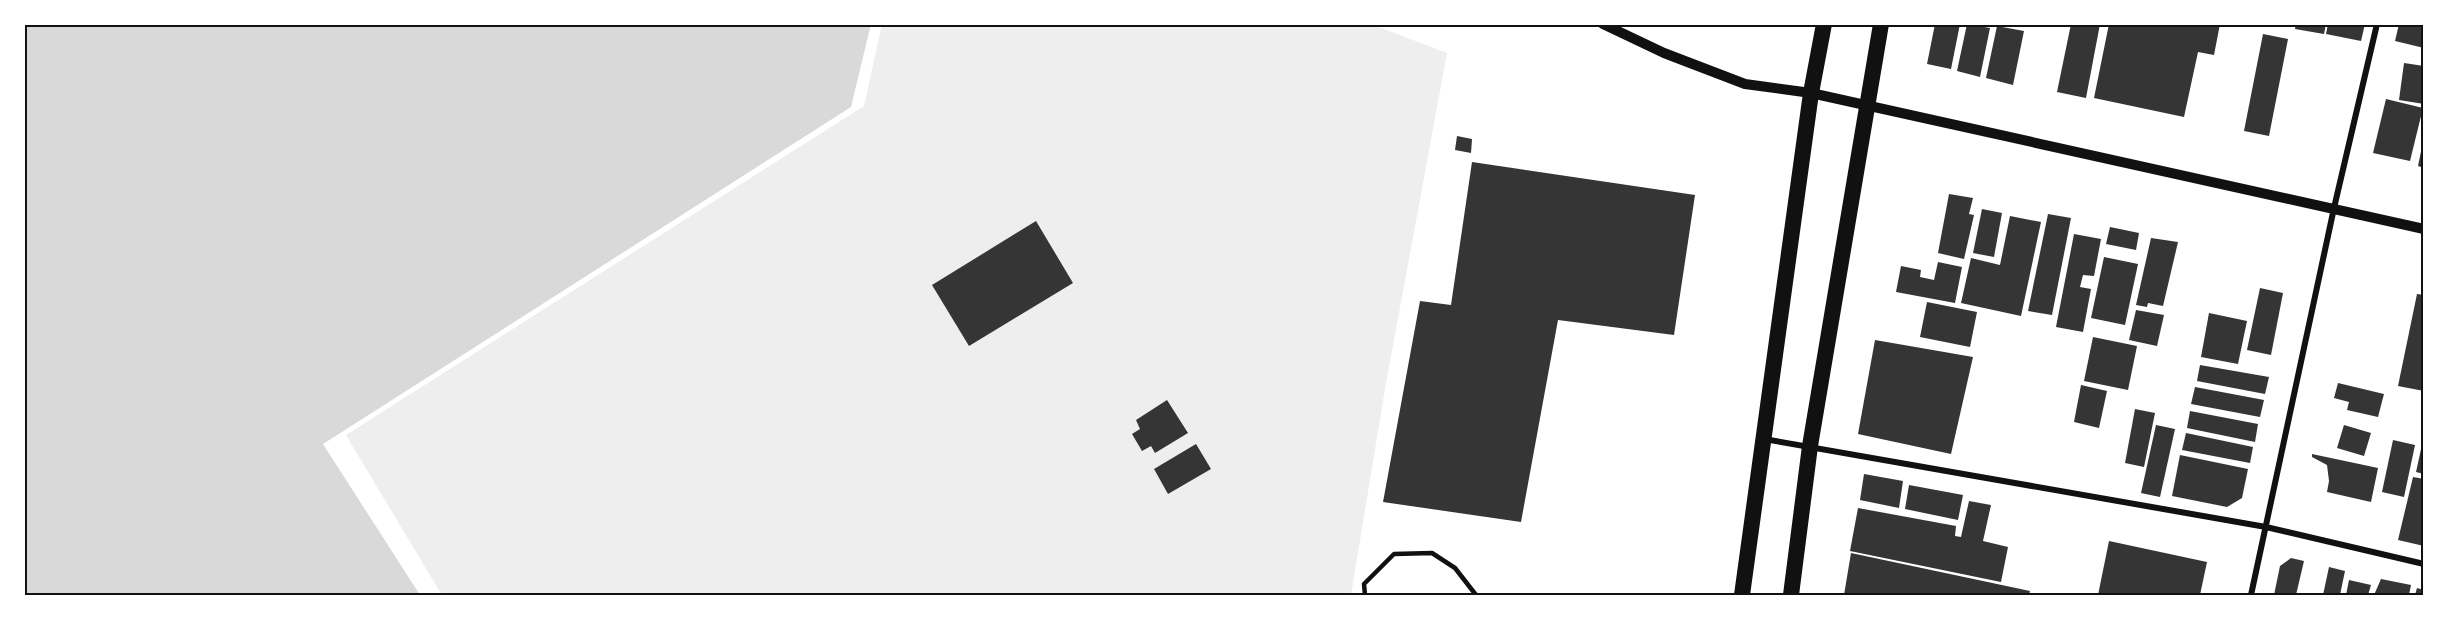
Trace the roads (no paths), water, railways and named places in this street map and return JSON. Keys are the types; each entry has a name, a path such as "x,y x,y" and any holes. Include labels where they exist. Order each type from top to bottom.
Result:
{"highway":[{"path":"1742,595 1811,93 1824,24"},
{"path":"1791,595 1810,446 1881,24"}],"street":[{"path":"1602,24 1664,53 1745,84 1811,93 2424,229"},
{"path":"2251,595 2334,208 2378,24"},
{"path":"1763,439 2266,527 2424,564"}],"lane":[{"path":"1365,595 1364,584 1394,554 1432,553 1455,568 1476,595"}]}
